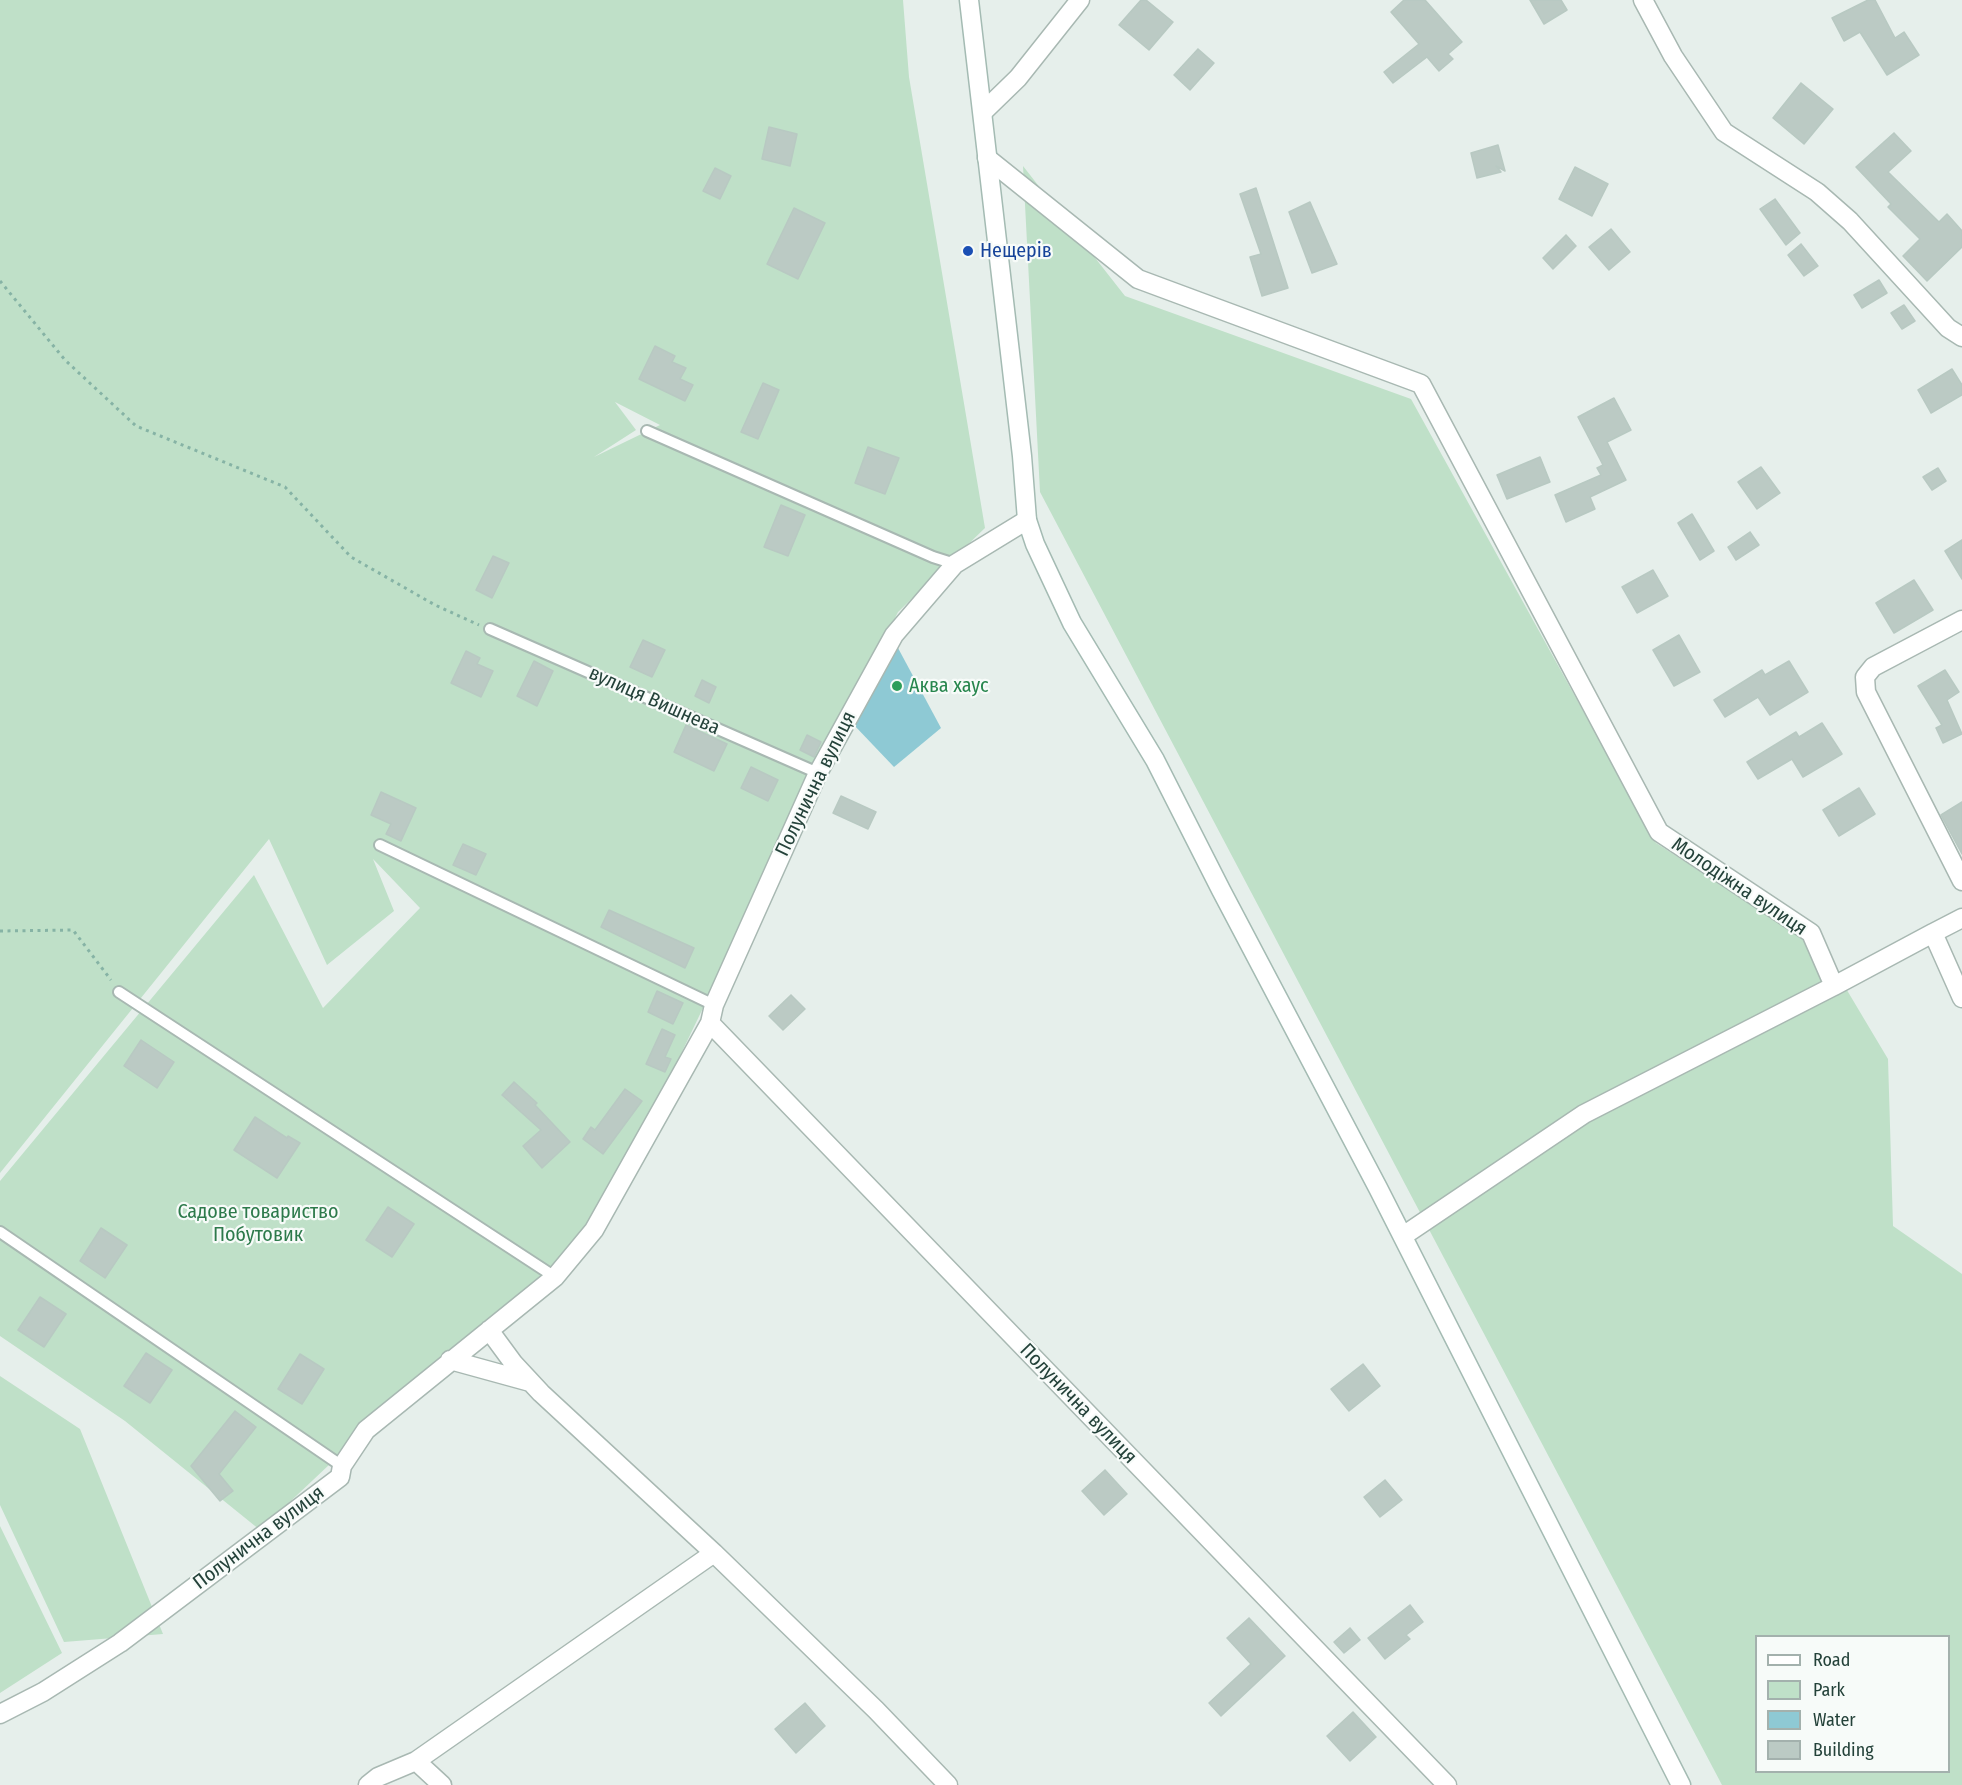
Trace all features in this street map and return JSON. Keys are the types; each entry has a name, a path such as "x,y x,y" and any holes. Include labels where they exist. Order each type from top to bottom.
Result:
{"street":[{"path":"969,0 1022,456 1027,520 1035,544 1072,623 1155,760 1403,1236 1681,1785"},
{"path":"983,112 1018,78 1080,0"},
{"path":"1643,0 1673,56 1724,132 1817,192 1850,221 1955,333 1962,346"},
{"name":"Молодіжна вулиця","path":"987,158 1138,279 1421,384 1659,832 1811,933 1834,986"},
{"name":"Полунична вулиця","path":"0,1714 43,1692 120,1643 340,1477 342,1466 366,1430 555,1277 594,1230 712,1014 818,773 894,635 955,564 1027,520"},
{"path":"1962,620 1873,667 1865,677 1866,692 1962,881"},
{"path":"1403,1236 1584,1114 1962,918"},
{"path":"1933,933 1962,998"},
{"name":"Полунична вулиця","path":"712,1014 1447,1785"},
{"path":"489,1330 514,1364 531,1382 714,1553 876,1710 948,1785"},
{"path":"450,1360 531,1382"},
{"path":"368,1785 378,1777 416,1761 714,1553"},
{"path":"416,1761 442,1785"}],"lane":[{"path":"647,431 933,557 955,564"},
{"name":"вулиця Вишнева","path":"490,629 818,773"},
{"path":"380,845 712,1014"},
{"path":"119,992 555,1277"},
{"path":"0,1232 342,1466"}],"path":[{"path":"0,281 65,360 136,426 285,487 351,557 435,605 490,629"},
{"path":"0,930 73,930 119,992"}],"green space":[{"name":"Садове товариство Побутовик","path":"0,0 903,0 909,77 985,528 898,612 752,906 629,1162 570,1253 418,1381 260,1530 125,1421 0,1336 0,1181 254,875 323,1008 420,908 373,859 394,911 327,965 269,839 0,1173","holes":["615,402 660,425 594,457 636,430"]},
{"path":"1023,166 1125,296 1411,399 1656,843 1823,950 1888,1059 1893,1226 1962,1274 1962,1785 1722,1785 1040,492"},
{"path":"0,1376 80,1429 163,1634 64,1642 0,1505"},
{"path":"0,1526 62,1653 0,1693"}],"water":[{"name":"Аква хаус","path":"898,648 941,728 894,767 853,724"}],"building":[{"path":"1141,0 1146,0 1173,22 1149,50 1119,25"},
{"path":"1404,0 1425,0 1462,42 1448,54 1453,59 1439,71 1427,57 1393,83 1384,72 1419,44 1391,12"},
{"path":"1530,0 1561,0 1567,10 1544,24"},
{"path":"1868,0 1875,0 1895,38 1904,32 1919,55 1887,75 1860,32 1844,41 1832,18"},
{"path":"1198,49 1214,63 1190,90 1174,75"},
{"path":"1801,83 1833,109 1804,144 1773,118"},
{"path":"769,127 797,134 790,166 762,159"},
{"path":"1894,133 1911,151 1888,172 1939,222 1947,214 1962,231 1962,247 1927,281 1903,256 1920,239 1888,207 1891,204 1856,167"},
{"path":"1498,145 1505,171 1496,166 1501,172 1477,178 1471,153"},
{"path":"1575,167 1608,184 1592,216 1559,199"},
{"path":"715,168 731,176 720,199 703,191"},
{"path":"1256,188 1288,288 1262,296 1250,257 1261,254 1240,194"},
{"path":"1775,199 1800,233 1786,245 1760,209"},
{"path":"1310,202 1337,264 1312,273 1289,212"},
{"path":"794,208 825,223 798,279 767,264"},
{"path":"1611,229 1630,252 1609,270 1589,247"},
{"path":"1566,235 1576,246 1553,269 1543,258"},
{"path":"1801,244 1818,266 1804,276 1788,255"},
{"path":"1879,280 1887,293 1862,308 1854,295"},
{"path":"1904,305 1915,321 1902,329 1891,313"},
{"path":"655,346 675,356 672,362 686,368 680,379 693,385 685,401 639,379"},
{"path":"1952,369 1962,385 1962,395 1931,413 1918,390"},
{"path":"763,383 779,390 758,439 741,432"},
{"path":"1614,398 1631,430 1607,442 1626,480 1590,497 1595,509 1566,522 1555,495 1601,475 1597,468 1603,465 1578,417"},
{"path":"868,447 899,458 885,494 855,483"},
{"path":"1540,457 1550,482 1507,499 1497,475"},
{"path":"1761,467 1780,493 1757,509 1738,482"},
{"path":"1938,468 1946,481 1932,490 1923,477"},
{"path":"781,505 805,515 788,556 764,547"},
{"path":"1692,514 1714,551 1700,560 1678,523"},
{"path":"1750,532 1759,545 1736,560 1728,547"},
{"path":"1962,540 1962,579 1945,551"},
{"path":"493,556 509,563 492,598 476,590"},
{"path":"1653,570 1668,596 1637,613 1622,587"},
{"path":"1914,580 1933,610 1894,633 1876,603"},
{"path":"1679,635 1700,672 1674,686 1653,650"},
{"path":"643,640 665,650 652,677 630,667"},
{"path":"466,651 480,658 477,664 493,671 481,697 451,683"},
{"path":"534,661 553,671 537,706 517,696"},
{"path":"1789,661 1808,692 1770,715 1758,697 1725,717 1714,700 1762,670 1765,675"},
{"path":"1945,670 1959,692 1947,700 1962,734 1943,743 1936,728 1942,725 1918,686"},
{"path":"702,680 716,687 709,703 695,696"},
{"path":"1822,723 1842,754 1803,777 1792,759 1758,779 1747,762 1796,732 1799,737"},
{"path":"686,725 727,744 714,771 674,752"},
{"path":"807,735 821,742 814,757 800,750"},
{"path":"751,767 778,780 768,801 741,788"},
{"path":"1859,788 1875,814 1839,836 1823,810"},
{"path":"381,792 416,808 401,841 386,834 391,824 371,815"},
{"path":"841,796 876,812 868,829 833,813"},
{"path":"1962,802 1962,854 1941,815"},
{"path":"463,844 486,854 476,875 453,865"},
{"path":"609,910 694,948 685,968 601,927"},
{"path":"657,991 683,1003 673,1024 648,1012"},
{"path":"791,995 805,1009 783,1030 769,1016"},
{"path":"662,1029 675,1035 665,1057 671,1059 665,1072 646,1064"},
{"path":"141,1040 174,1062 157,1088 124,1066"},
{"path":"514,1082 537,1103 535,1105 570,1142 542,1168 523,1146 541,1130 502,1095"},
{"path":"625,1089 642,1101 603,1154 583,1139 591,1127 595,1130"},
{"path":"255,1117 287,1138 288,1136 300,1143 277,1178 234,1150"},
{"path":"388,1207 414,1224 392,1257 366,1240"},
{"path":"101,1228 127,1245 105,1278 80,1261"},
{"path":"40,1297 66,1314 44,1347 18,1330"},
{"path":"146,1353 172,1370 150,1403 124,1386"},
{"path":"300,1354 324,1369 302,1404 278,1389"},
{"path":"1363,1364 1380,1386 1349,1411 1331,1389"},
{"path":"235,1411 256,1427 219,1474 233,1491 220,1501 191,1466"},
{"path":"1105,1470 1127,1494 1104,1515 1082,1491"},
{"path":"1385,1480 1402,1500 1380,1517 1364,1497"},
{"path":"1410,1605 1423,1622 1406,1635 1410,1639 1385,1659 1368,1638"},
{"path":"1249,1618 1285,1656 1221,1716 1209,1703 1251,1664 1227,1638"},
{"path":"1350,1628 1360,1640 1344,1653 1334,1642"},
{"path":"805,1703 825,1726 796,1753 775,1729"},
{"path":"1353,1712 1376,1737 1350,1761 1327,1736"}],"place":[{"name":"Нещерів","path":"968,251"},
{"name":"Аква хаус","path":"897,686"}]}
